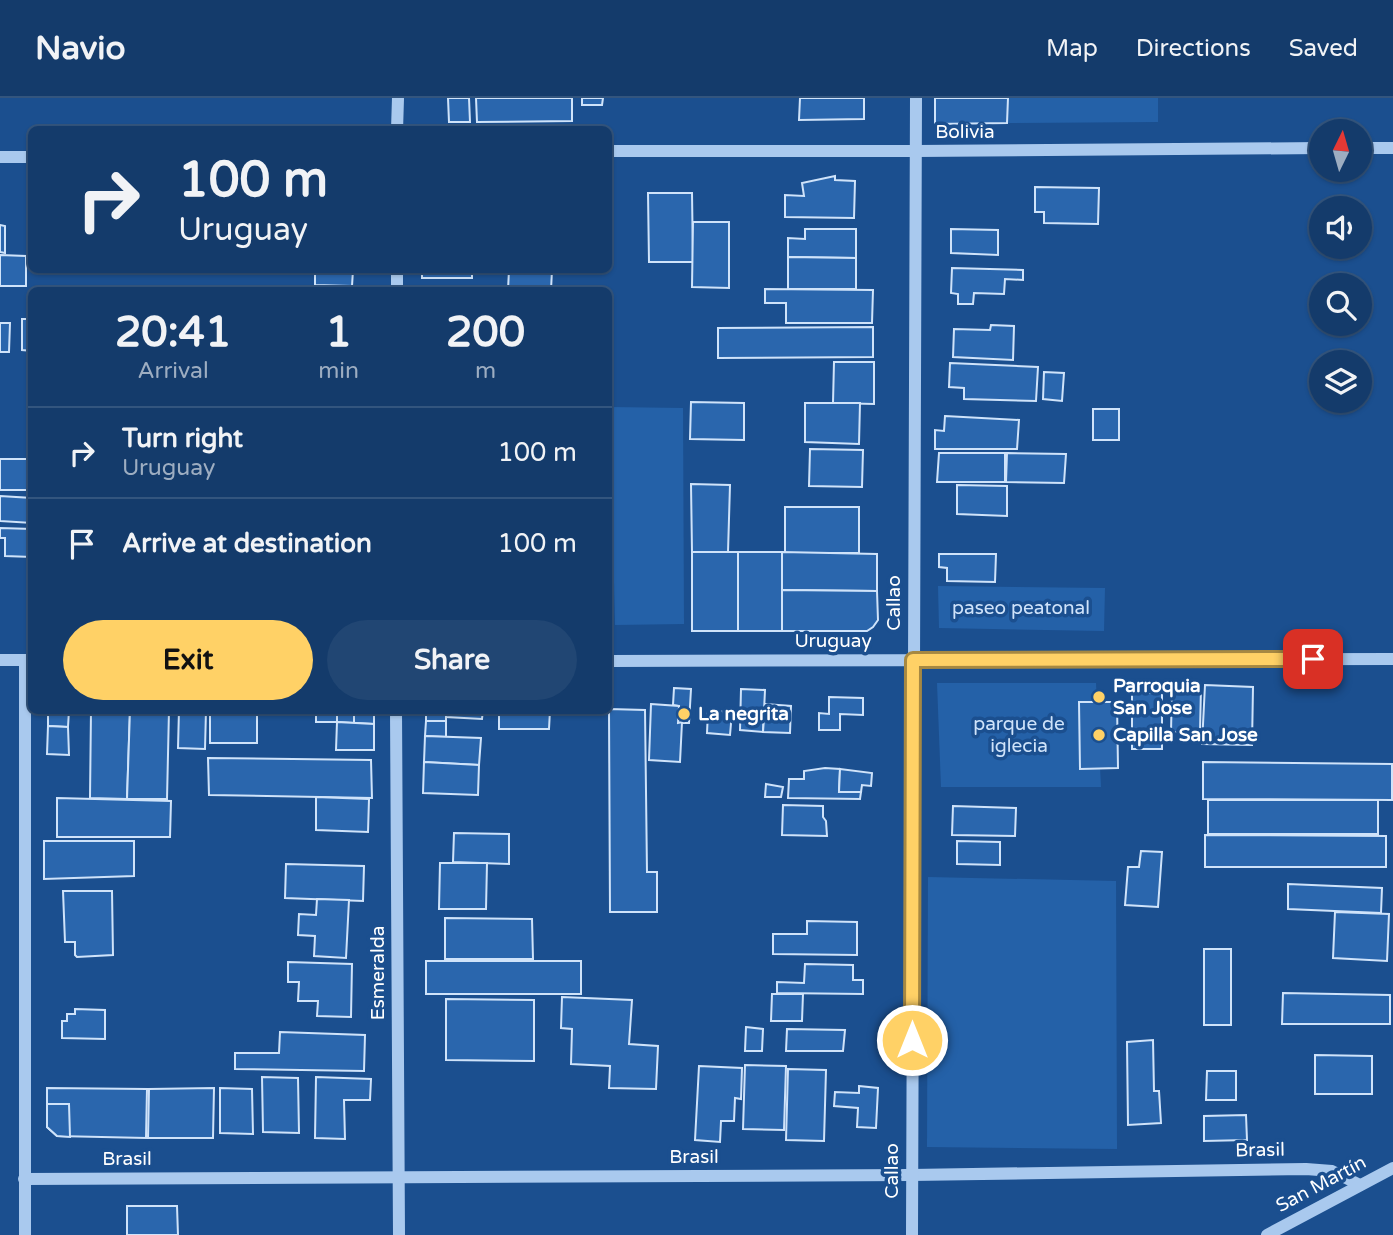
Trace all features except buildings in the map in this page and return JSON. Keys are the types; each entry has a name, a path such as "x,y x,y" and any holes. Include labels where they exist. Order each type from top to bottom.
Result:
{"street":[{"path":"397,126 398,98"},
{"name":"Callao","path":"912,1235 916,98"},
{"name":"Bolivia","path":"612,151 1309,148"},
{"path":"1372,148 1393,148"},
{"path":"0,157 28,157"},
{"name":"Uruguay","path":"612,661 1393,659"},
{"path":"0,660 28,660 25,1235"},
{"name":"Esmeralda","path":"396,714 399,1235"},
{"name":"San Martín","path":"1266,1235 1393,1168"},
{"name":"Brasil","path":"24,1179 911,1175 1306,1169 1332,1171 1360,1185"}],"green space":[{"path":"1008,98 1158,98 1158,122 1007,123"},
{"path":"612,407 683,408 684,624 615,625"},
{"name":"paseo peatonal","path":"938,586 1105,588 1104,631 939,628"},
{"name":"parque de iglecia","path":"937,683 1096,683 1101,787 941,787"},
{"path":"928,877 1116,881 1117,1149 927,1147"}],"place":[{"name":"Parroquia San Jose","path":"1099,697"},
{"name":"La negrita","path":"684,714"},
{"name":"Capilla San Jose","path":"1099,735"}],"route":[{"path":"912,1040 913,660 1313,659"}]}
